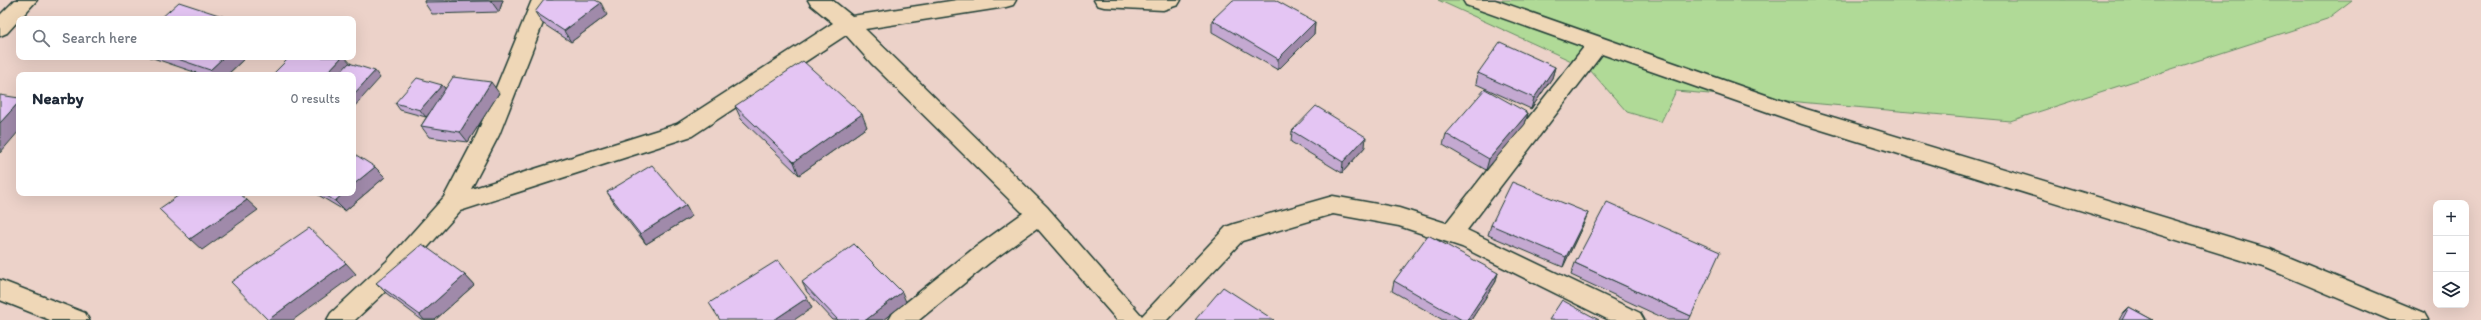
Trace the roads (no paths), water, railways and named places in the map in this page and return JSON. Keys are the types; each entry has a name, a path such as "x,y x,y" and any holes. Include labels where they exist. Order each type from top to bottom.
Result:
{"street":[{"path":"0,28 27,0"},
{"path":"338,320 395,268 452,204 488,135 542,0"},
{"path":"818,0 848,24 879,58 1039,214 1132,320"},
{"path":"452,204 684,130 848,24 1006,0"},
{"path":"1104,0 1163,2 1171,0"},
{"path":"1473,0 1802,116 2269,259 2416,320"},
{"path":"1450,234 1598,44"},
{"path":"1152,320 1234,234 1333,205 1399,217 1469,240 1632,320"},
{"path":"901,320 981,256 1039,214"},
{"path":"0,290 77,320"}]}
